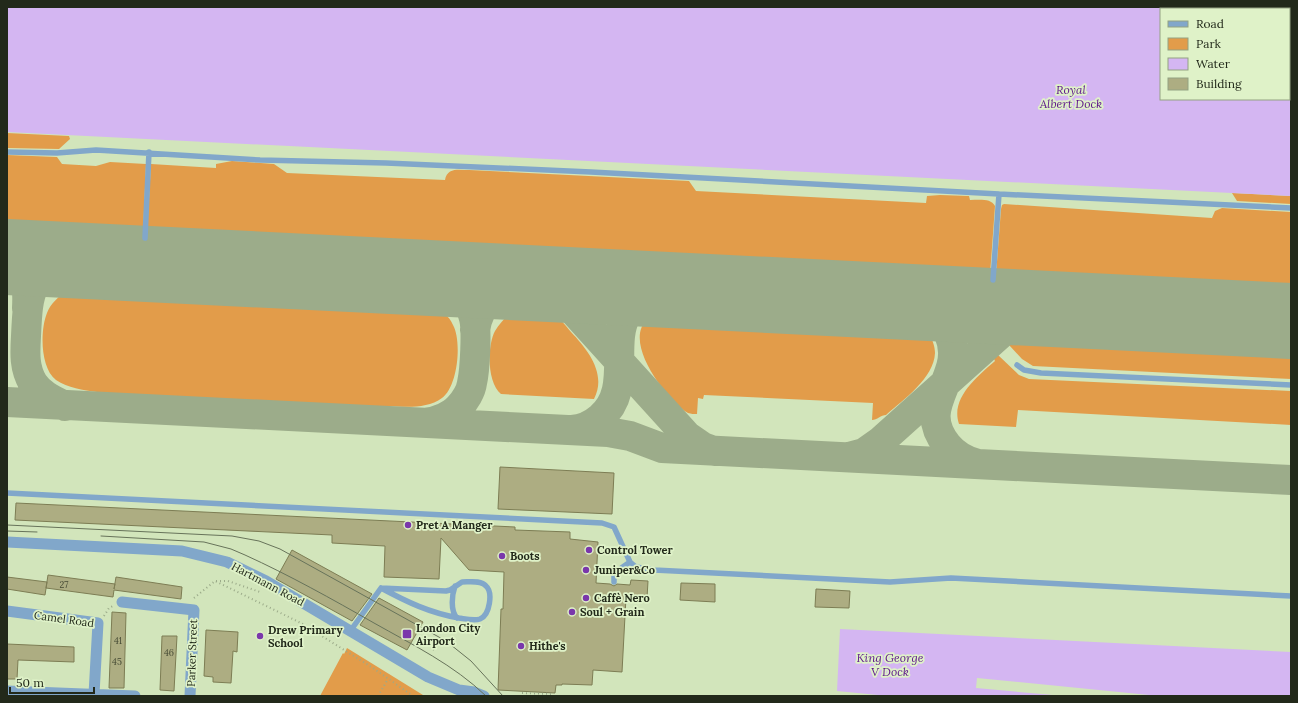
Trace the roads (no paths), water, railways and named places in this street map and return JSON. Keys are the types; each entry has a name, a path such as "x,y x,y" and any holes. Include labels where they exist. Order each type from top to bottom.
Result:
{"street":[{"name":"Hartmann Road","path":"7,542 172,550 214,558 237,566 255,575 351,630 428,677 462,693 474,692 484,696"},
{"name":"Parker Street","path":"122,602 194,610 190,696"},
{"name":"Camel Road","path":"7,611 98,623 94,694"},
{"path":"7,691 22,694 94,694 136,696"}],"lane":[{"path":"7,152 57,153 96,150 149,152 260,160 386,163 583,172 1291,208"},
{"path":"145,238 149,152"},
{"path":"993,280 999,194"},
{"path":"1017,365 1024,370 1041,374 1291,385"},
{"path":"7,493 602,523 614,527 630,562 636,567 646,569 890,582 951,578 1291,596"},
{"path":"614,582 614,573 630,562"},
{"path":"462,582 480,582 486,585 490,592 489,608 486,615 476,620 457,618 418,607 381,588 443,591 450,590 455,585 462,582"},
{"path":"455,585 453,608 457,618"},
{"path":"351,630 381,588"}],"water":[{"name":"Royal Albert Dock","path":"7,7 1291,7 1291,196 7,132"},
{"name":"King George V Dock","path":"840,629 1291,652 1291,696 888,696 837,691"}],"tram line":[{"path":"7,525 232,536 259,541 280,549 446,641 471,661 503,696"},
{"path":"7,531 37,532"},
{"path":"101,536 204,542 231,549 294,579 418,648 447,665 486,696"}],"place":[{"name":"Pret A Manger","path":"408,525"},
{"name":"Control Tower","path":"589,550"},
{"name":"Boots","path":"502,556"},
{"name":"Juniper&Co","path":"586,570"},
{"name":"Caffè Nero","path":"586,598"},
{"name":"Soul + Grain","path":"572,612"},
{"name":"London City Airport","path":"407,634"},
{"name":"Drew Primary School","path":"260,636"},
{"name":"Hithe's","path":"521,646"}]}
